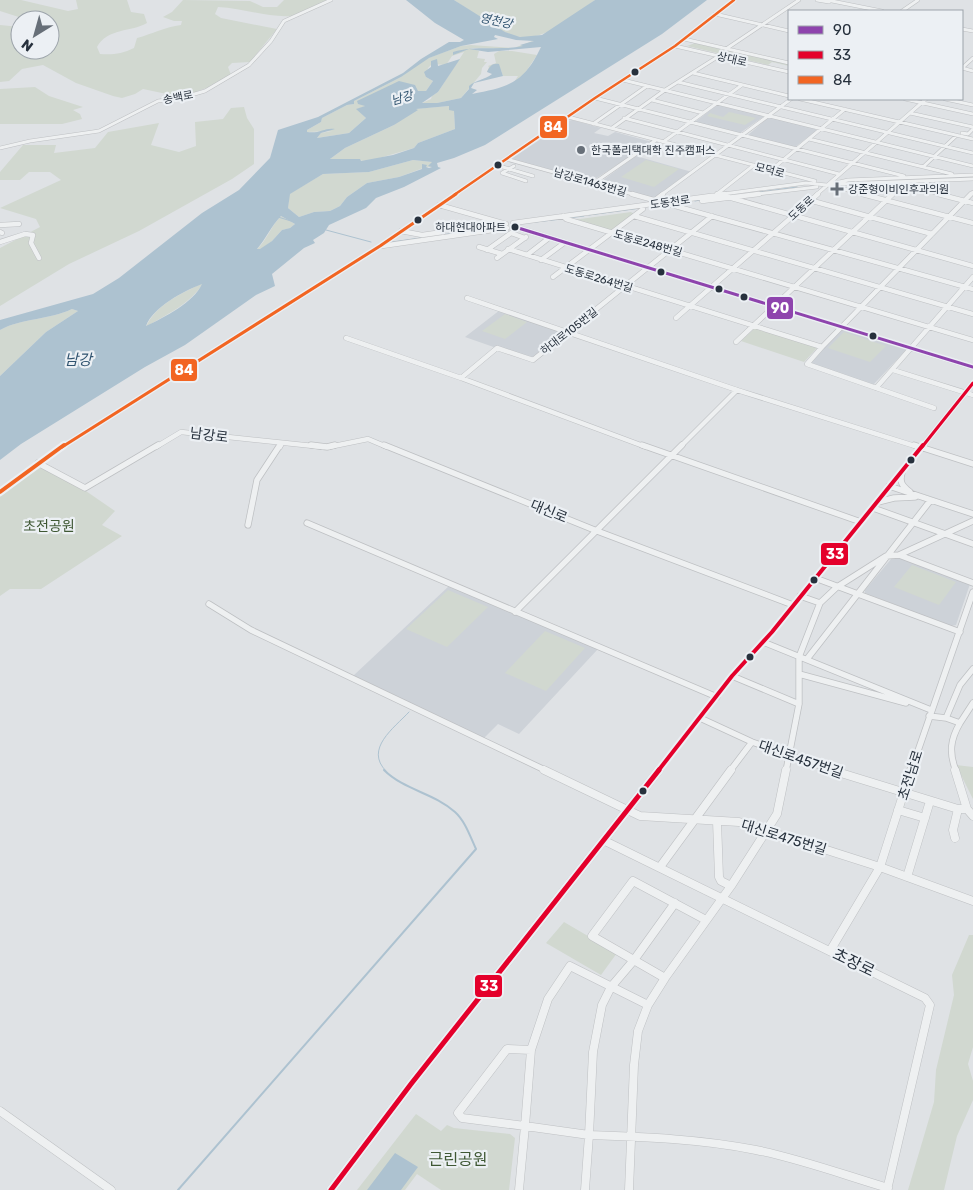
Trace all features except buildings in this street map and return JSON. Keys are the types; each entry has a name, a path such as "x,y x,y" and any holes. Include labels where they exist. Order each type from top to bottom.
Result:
{"street":[{"name":"송백로","path":"0,148 30,141 99,130 158,101 205,91 249,66 271,42 284,21 331,0"},
{"path":"710,18 732,0"},
{"path":"0,492 38,463 380,246 496,165 675,46 732,0"},
{"path":"726,49 763,26 799,0"},
{"path":"820,0 876,10"},
{"path":"828,0 872,10"},
{"path":"903,10 918,0"},
{"path":"715,14 788,31"},
{"path":"684,39 788,63"},
{"name":"상대로","path":"675,46 788,72"},
{"path":"612,128 678,82 720,56"},
{"path":"963,67 973,58"},
{"path":"693,73 788,96"},
{"path":"623,80 973,166"},
{"path":"678,82 973,152"},
{"path":"663,142 742,85"},
{"path":"593,124 647,86"},
{"path":"595,98 911,178"},
{"path":"654,204 788,99"},
{"path":"652,100 704,112"},
{"path":"804,100 968,134 973,128 910,113"},
{"path":"909,100 973,114"},
{"name":"도동로","path":"676,318 925,100"},
{"path":"950,100 973,105"},
{"path":"771,170 845,109"},
{"name":"모덕로","path":"568,117 973,223"},
{"path":"624,118 839,174"},
{"path":"901,121 973,139"},
{"path":"923,167 957,135"},
{"path":"809,139 959,176"},
{"path":"594,183 656,140"},
{"name":"남강로1463번길","path":"506,159 594,183 654,204"},
{"path":"496,165 533,176"},
{"path":"754,165 717,194 791,217 973,266"},
{"path":"514,166 502,173 526,180"},
{"name":"도동천로","path":"590,215 654,204 806,183 827,185 847,182 973,175"},
{"name":"도동천로","path":"847,182 902,184 973,179"},
{"path":"806,183 812,185 812,188"},
{"path":"736,342 888,201 902,184 973,203"},
{"name":"도동천로","path":"506,226 643,209 654,204 673,205 812,188 822,189"},
{"path":"934,408 807,364 841,326 917,251 973,192"},
{"path":"809,200 932,234"},
{"path":"664,203 973,289"},
{"path":"439,205 506,226"},
{"path":"553,277 643,209"},
{"path":"634,216 973,314"},
{"name":"하대로105번길","path":"461,378 498,348 532,360 626,287 712,216"},
{"name":"도동로248번길","path":"565,218 973,340"},
{"path":"0,225 19,224"},
{"path":"380,246 427,237 506,226"},
{"path":"515,226 564,243 973,367"},
{"path":"401,231 427,237"},
{"path":"497,258 532,233"},
{"path":"0,242 24,234 33,236 31,243 39,258"},
{"path":"487,250 510,234 525,238"},
{"path":"526,255 549,238"},
{"path":"541,260 564,243"},
{"path":"479,247 502,254"},
{"name":"도동로264번길","path":"508,250 822,347"},
{"path":"876,388 973,277"},
{"path":"467,298 737,390 973,464"},
{"path":"346,338 461,378 671,456 862,522"},
{"path":"893,370 973,395"},
{"path":"332,1190 411,1084 605,841 732,676 763,642 862,522 973,383"},
{"path":"515,612 737,390"},
{"name":"남강로","path":"38,463 85,488 181,432 282,443"},
{"name":"대신로","path":"282,443 327,447 368,439 379,442 597,530 793,605"},
{"path":"248,525 257,480 282,443"},
{"path":"904,470 900,479 902,485 908,491 921,498"},
{"path":"889,486 973,514"},
{"path":"875,505 894,498 921,498"},
{"path":"807,660 930,501"},
{"path":"875,505 913,522 973,544"},
{"path":"629,1190 634,1065 638,1031 648,1005 665,978 723,898 777,814 798,704 799,657 820,603 838,587 886,556 899,555 947,535 973,521"},
{"path":"307,523 717,697"},
{"path":"899,555 973,583"},
{"path":"815,578 960,632"},
{"name":"초전남로","path":"830,951 880,867 930,713 973,592"},
{"path":"800,596 820,603"},
{"path":"209,604 251,630 414,710 628,809"},
{"path":"763,642 918,705 930,713 960,723"},
{"path":"946,718 955,695 964,679 973,669"},
{"path":"799,674 918,705"},
{"path":"732,676 798,704"},
{"path":"973,703 953,734 949,748 966,798 967,809 973,816"},
{"name":"대신로457번길","path":"700,718 752,742 789,756 930,801 958,809 967,809"},
{"path":"660,867 752,742"},
{"path":"908,877 930,801"},
{"name":"대신로475번길","path":"628,809 640,816 739,822 880,867 973,901"},
{"path":"955,838 953,830 958,809"},
{"path":"898,810 925,818"},
{"path":"717,821 719,878 721,882 731,886"},
{"name":"초장로","path":"605,841 925,998 930,1005 888,1189"},
{"path":"665,978 592,936 633,881 706,920"},
{"path":"585,1190 593,1052 602,1006 611,987 634,960 675,903"},
{"path":"519,1190 531,1050 548,999 570,966 648,1005"},
{"path":"531,1050 507,1049 458,1113 462,1118 589,1135 631,1136 746,1149 779,1156 888,1189"},
{"path":"0,1111 110,1190"}],"shaded area":[{"path":"717,105 762,115 763,117 740,133 695,122"},
{"path":"769,117 815,128 816,131 795,147 748,135"},
{"name":"한국폴리택대학 진주캠퍼스","path":"572,120 601,128 594,133 608,136 615,132 652,142 592,181 511,159"},
{"path":"636,156 692,172 654,199 599,183"},
{"path":"500,310 561,331 563,334 531,360 465,337"},
{"path":"842,329 907,349 873,385 809,364"},
{"path":"892,558 901,558 970,584 956,625 951,626 865,593 865,590"},
{"path":"449,586 598,649 519,734 498,724 484,738 353,676"}],"green space":[{"path":"0,0 21,0 68,11 78,9 76,0 127,0 131,12 144,14 147,23 107,36 97,47 100,54 109,54 121,53 134,48 137,38 181,25 182,21 174,21 163,17 172,12 183,0 250,1 263,7 277,7 284,0 328,0 306,12 292,16 274,16 218,7 215,14 221,18 277,29 250,62 232,63 228,67 231,75 212,86 181,97 143,89 122,98 113,96 76,83 43,65 22,69 9,81 0,82 0,25 10,26 10,60 60,60 60,10 10,10 10,14 0,11"},
{"path":"454,0 595,0 555,28 533,37 521,37 509,34 495,27"},
{"path":"535,40 525,46 512,49 470,48 479,51 477,58 485,59 484,62 487,62 482,68 481,74 461,98 437,103 422,103 431,99 438,92 464,52 452,56 446,65 432,64 428,68 426,77 433,81 426,91 418,91 360,104 366,106 357,109 366,118 349,133 317,138 321,133 332,131 307,132 307,130 321,122 322,118 347,105 354,104 354,101 401,77 423,60 461,46 514,48"},
{"path":"695,43 788,64 788,66 772,62 768,65 687,46"},
{"path":"499,51 537,55 523,76 513,84 518,76 503,76 501,70 487,72 488,66 496,63 494,54"},
{"path":"35,87 49,96 83,107 73,110 80,114 82,119 62,124 0,124 0,89"},
{"path":"450,106 454,111 455,129 418,143 414,148 369,161 330,159 345,148 394,125 414,109"},
{"path":"244,107 247,118 254,129 254,164 232,179 139,231 69,264 0,306 0,248 40,227 36,219 0,208 61,180 50,172 29,172 20,180 0,180 0,172 23,145 56,145 54,153 95,148 108,132 159,123 151,145 179,152 196,146 195,122 223,119 231,108"},
{"path":"729,112 756,118 745,125 707,116 710,113 723,117"},
{"path":"413,160 432,162 432,167 426,167 399,177 367,183 347,197 340,206 330,211 314,212 299,217 288,208 289,194 323,174 369,172"},
{"path":"646,160 679,169 654,187 621,177"},
{"path":"631,212 634,214 614,230 573,220"},
{"path":"281,216 295,224 290,228 282,230 260,250 257,249 274,224"},
{"path":"203,283 185,303 146,327 150,319 162,306"},
{"path":"72,309 78,311 46,332 0,376 0,330 17,323 63,313"},
{"path":"505,314 527,322 505,339 482,331"},
{"path":"755,328 817,348 804,362 741,341"},
{"path":"844,332 886,346 870,362 828,348"},
{"name":"초전공원","path":"40,466 83,489 115,511 102,525 122,536 41,589 10,589 0,596 0,497"},
{"path":"912,565 956,582 939,605 894,587"},
{"path":"448,590 488,607 447,647 406,629"},
{"path":"545,631 585,648 546,691 505,673"},
{"path":"956,765 973,767 973,799"},
{"path":"564,922 617,953 601,975 546,943"},
{"path":"969,935 973,935 973,1047 968,1064 973,1081 973,1100 957,1136 944,1190 908,1190 934,1102 936,1070 954,995 952,975"},
{"name":"근린공원","path":"416,1114 441,1131 447,1125 454,1128 510,1134 515,1138 509,1190 441,1190 417,1174 405,1190 357,1190"}],"water":[{"name":"남강","path":"406,0 454,0 505,32 520,37 542,35 595,0 707,0 662,34 485,145 437,163 438,167 441,168 404,187 376,198 366,208 329,225 324,233 313,240 315,243 304,248 272,274 275,286 256,295 185,345 145,367 21,444 0,460 0,376 46,332 78,311 72,309 63,313 17,323 0,330 0,320 93,294 119,278 202,213 239,190 270,158 278,130 318,117 403,73 421,59 449,42 464,40 435,23","holes":["495,35 516,40 534,41 520,45 523,46 469,49 488,52 541,47 528,69 506,86 472,94 477,90 471,88 474,83 503,76 499,64 495,64 487,72 492,74 471,84 461,98 437,103 422,103 438,92 460,59 438,66 437,59 431,61 431,67 424,72 426,77 433,81 426,91 418,91 415,85 399,81 357,101 358,104 365,106 356,109 366,118 349,133 317,138 321,133 335,129 307,132 307,130 321,122 322,118 347,105 354,104 354,101 401,77 429,58 461,46 498,39 494,37","449,106 449,110 454,111 455,129 418,143 414,148 393,155 361,161 360,159 330,159 345,148 394,125 418,110 416,109","413,160 432,162 428,166 432,167 429,168 426,167 427,165 422,164 422,169 399,177 367,183 347,197 340,206 330,211 314,212 299,217 288,208 290,194 323,174 369,172","281,216 295,224 290,228 282,230 272,241 257,249","202,284 192,297 170,314 146,326 155,312 162,306"]},
{"path":"468,49 453,55 453,52"},
{"path":"395,1153 418,1167 401,1190 367,1190"}],"waterway":[{"path":"886,181 973,177"},
{"path":"760,192 797,187"},
{"path":"695,201 700,200"},
{"path":"589,215 641,208"},
{"path":"568,218 584,216"},
{"path":"278,217 291,221"},
{"path":"535,222 562,219"},
{"path":"326,230 371,242"},
{"path":"430,236 457,233"},
{"path":"392,242 420,238"},
{"path":"386,771 380,763 378,755 380,747 389,732 409,712"},
{"path":"178,1190 476,849 464,824 455,812 438,800 392,777 384,770"}],"transit line":[{"name":"84","path":"0,492 60,448 380,246 595,98 675,46 734,0"},
{"name":"90","path":"515,227 973,367"},
{"name":"33","path":"331,1190 411,1084 616,826 732,676 772,632 973,383"}],"place":[{"name":"한국폴리택대학 진주캠퍼스","path":"581,150"},
{"name":"강준형이비인후과의원","path":"837,189"},
{"name":"하대현대아파트","path":"515,227"}],"water label":[{"name":"영천강","path":"496,21"}]}
